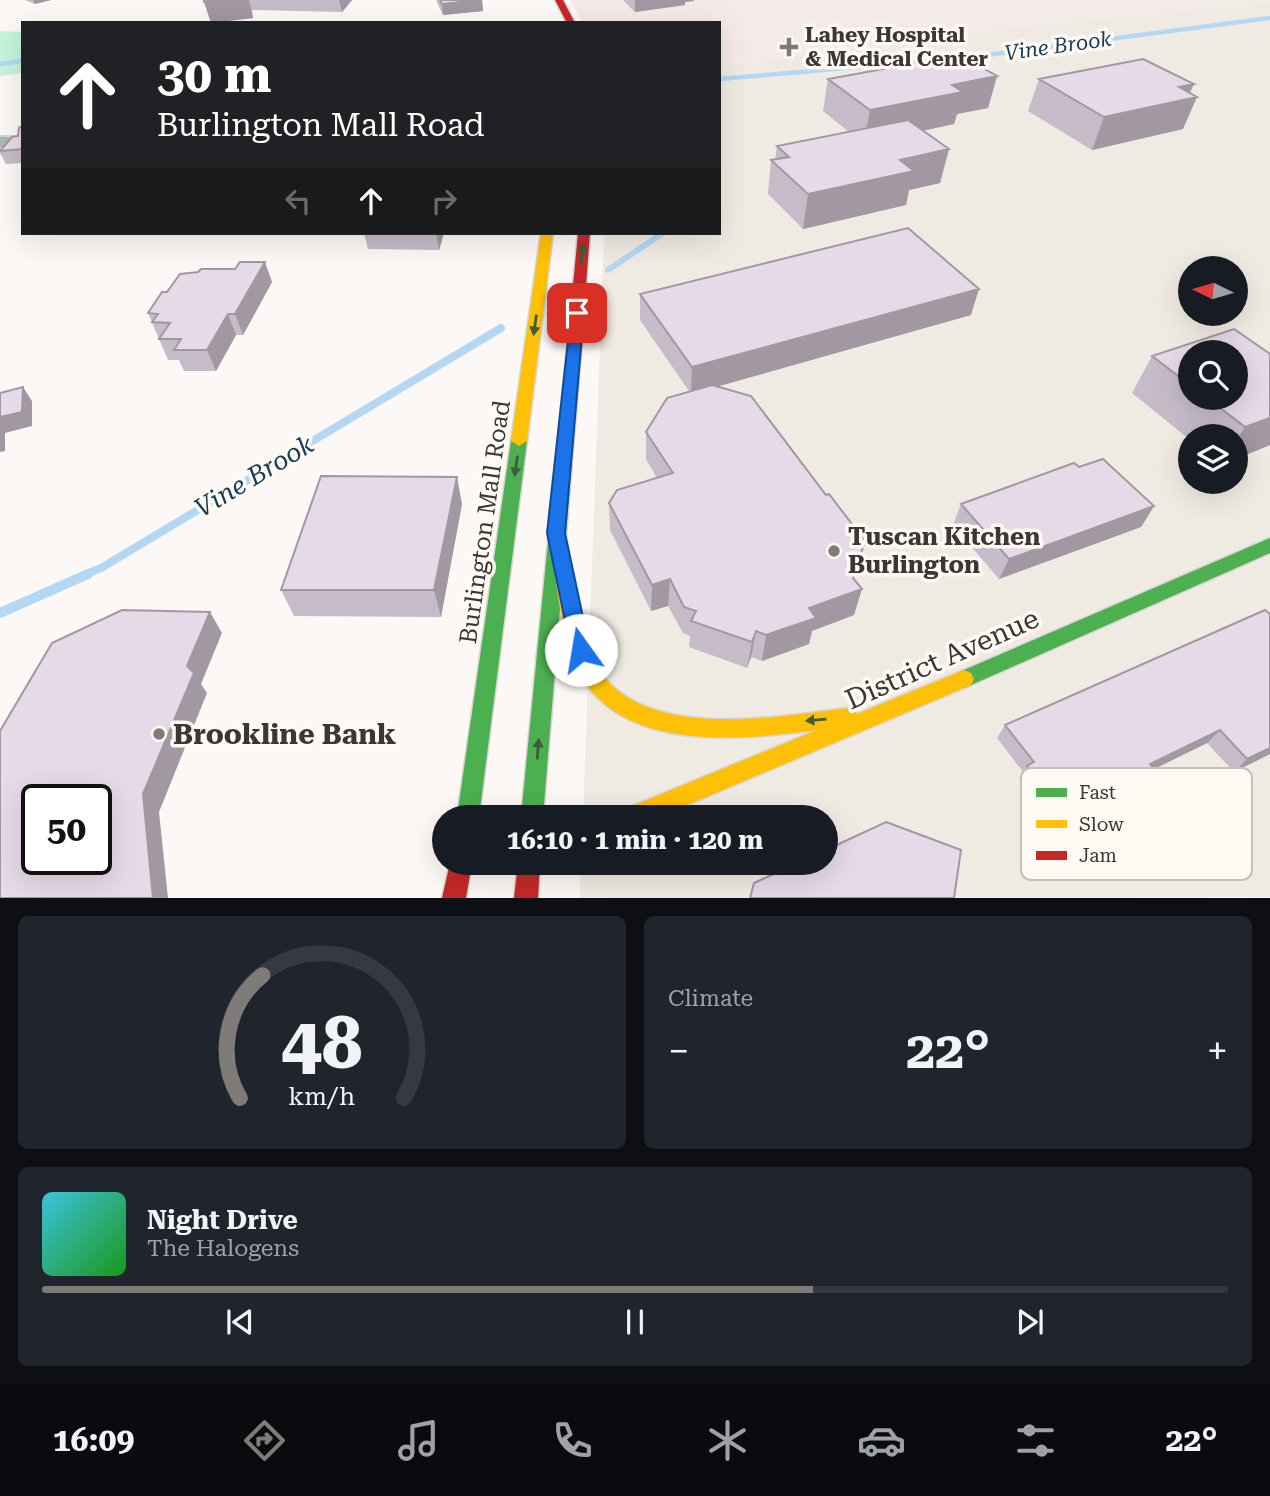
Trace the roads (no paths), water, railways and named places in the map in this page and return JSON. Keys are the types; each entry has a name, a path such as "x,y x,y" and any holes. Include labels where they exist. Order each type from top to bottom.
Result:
{"main road":[{"path":"559,0 569,21"},
{"name":"Burlington Mall Road","path":"470,805 547,235"},
{"path":"533,805 584,235"},
{"path":"556,533 581,650 593,677 604,692 625,708 677,725 726,728 884,714"},
{"name":"District Avenue","path":"662,805 884,714 1270,545"},
{"path":"454,898 459,875"},
{"path":"526,898 528,875"}],"street":[{"path":"0,142 21,142"}],"waterway":[{"name":"Vine Brook","path":"957,59 1270,18"},
{"path":"0,64 21,61"},
{"name":"Vine Brook","path":"721,79 930,61"},
{"name":"Vine Brook","path":"608,270 660,235"},
{"name":"Vine Brook","path":"84,575 101,568 501,328 498,330"},
{"name":"Vine Brook","path":"0,613 88,574"}],"place":[{"name":"Lahey Hospital & Medical Center","path":"789,47"},
{"name":"Tuscan Kitchen Burlington","path":"834,551"},
{"name":"Brookline Bank","path":"159,734"}]}
